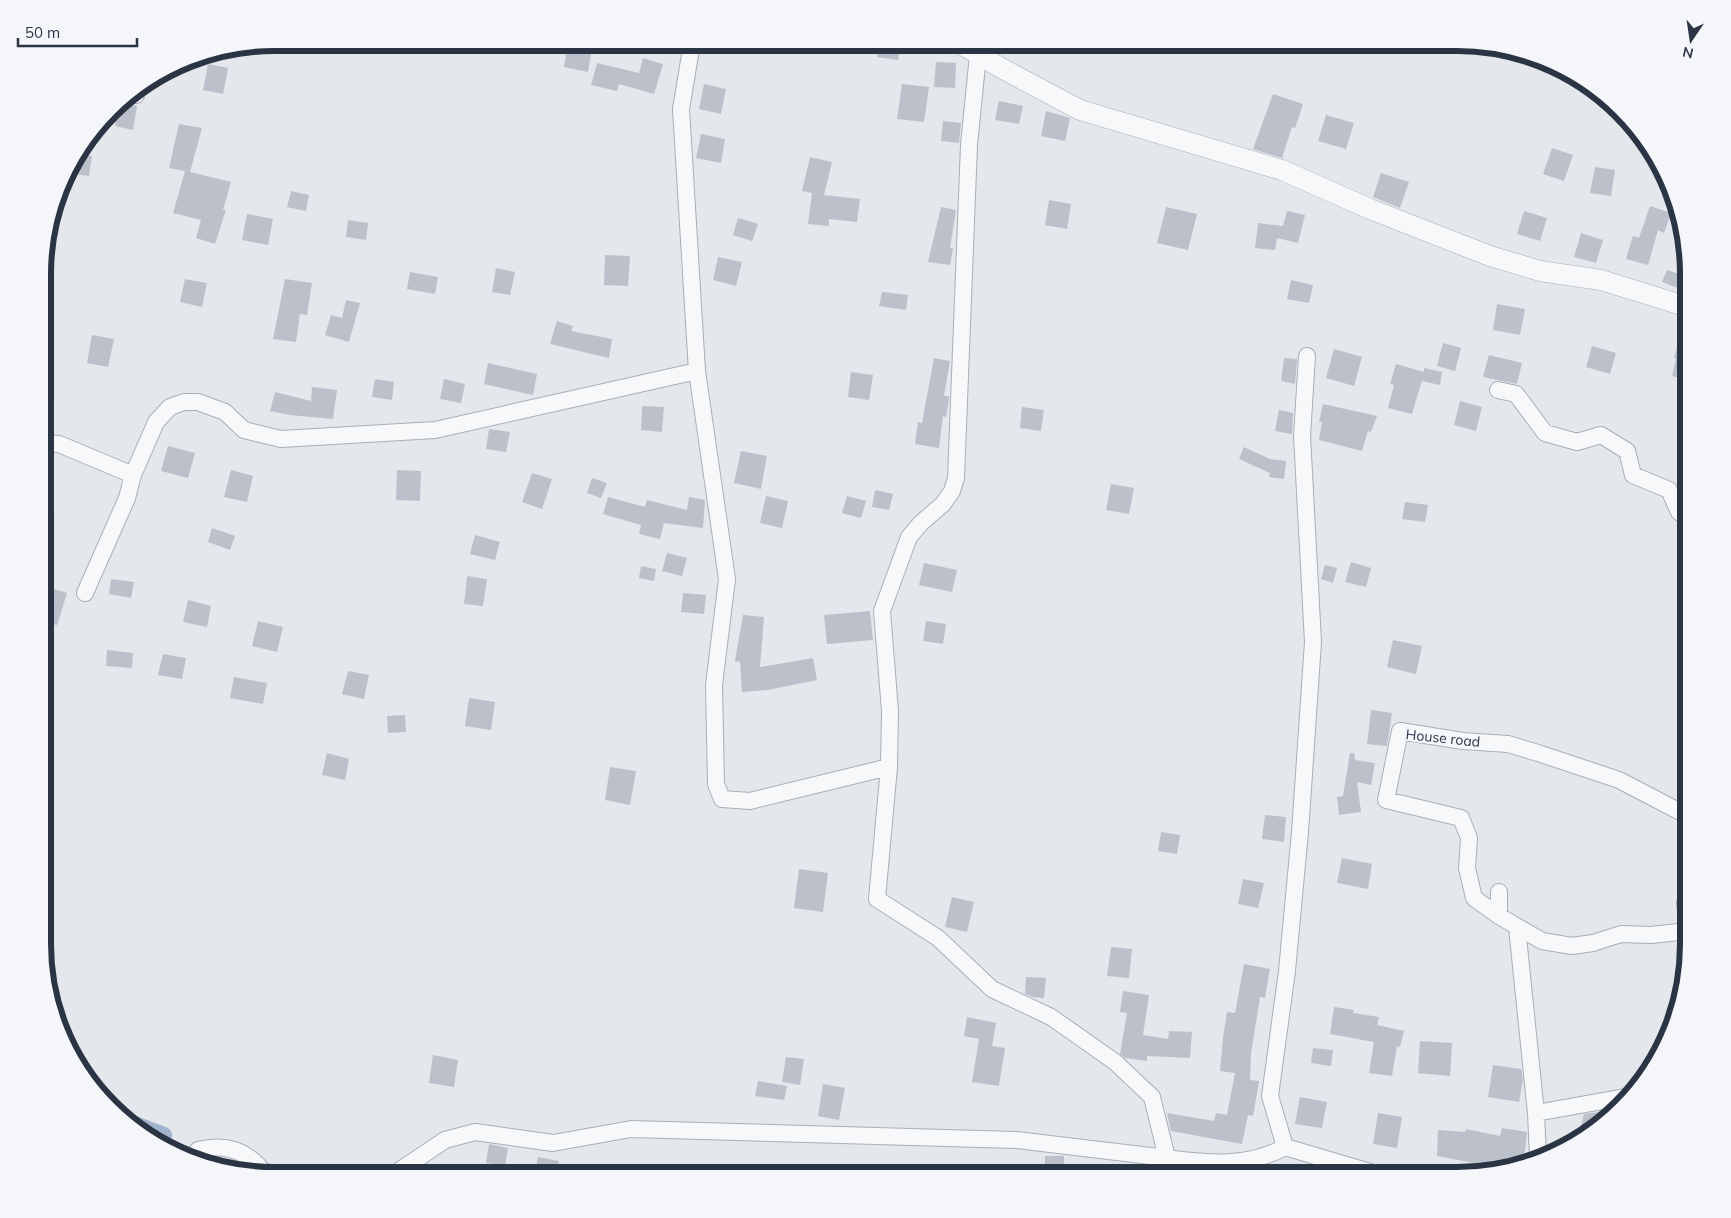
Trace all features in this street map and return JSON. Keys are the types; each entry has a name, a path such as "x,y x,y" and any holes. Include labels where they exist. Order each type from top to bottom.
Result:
{"street":[{"path":"691,51 681,109 697,371 727,578 714,684 716,784 722,799 750,802 889,766"},
{"path":"972,51 1080,110 1282,170 1370,209 1490,256 1540,270 1601,280 1680,305"},
{"path":"978,55 969,145 956,478 952,490 943,504 921,523 909,537 882,610 890,711 889,766 878,899 938,938 992,989 1051,1017 1115,1062 1152,1097 1167,1158"},
{"path":"1285,1147 1270,1096 1287,971 1300,832 1313,642 1302,436 1308,356"},
{"path":"85,593 127,498 132,475 156,422 170,406 184,402 198,402 225,412 244,430 280,439 435,430 697,371"},
{"path":"1498,390 1516,394 1544,433 1577,442 1601,436 1627,451 1633,475 1669,490 1680,512"},
{"path":"51,443 59,444 132,475"},
{"name":"House road","path":"1680,812 1619,780 1508,744 1463,741 1400,731 1386,800 1461,818 1469,838 1467,868 1474,898 1517,928 1542,941 1572,946 1593,943 1621,934 1651,935 1680,932"},
{"path":"1499,892 1499,916"},
{"path":"1517,928 1536,1113 1538,1152"},
{"path":"1536,1113 1615,1100"},
{"path":"404,1167 445,1140 475,1132 553,1143 631,1129 1016,1140 1187,1161 1244,1162 1271,1155 1285,1147 1351,1167"},
{"path":"196,1153 198,1150 215,1146 231,1150 255,1160 259,1166"}],"building":[{"path":"567,51 591,54 588,72 564,67"},
{"path":"878,51 900,51 898,60 877,57"},
{"path":"643,58 663,64 654,94 619,84 617,91 591,85 597,63 639,73"},
{"path":"936,62 956,63 955,88 934,87"},
{"path":"208,64 228,68 223,94 203,90"},
{"path":"704,84 726,89 721,114 699,109"},
{"path":"902,84 929,87 924,122 897,119"},
{"path":"1273,94 1303,104 1295,128 1292,127 1282,158 1253,149"},
{"path":"999,101 1023,106 1019,124 995,120"},
{"path":"130,105 137,106 133,130 115,126 116,118 127,107"},
{"path":"1046,111 1070,118 1065,141 1041,136"},
{"path":"1326,115 1354,123 1346,149 1318,141"},
{"path":"943,121 961,123 959,143 941,141"},
{"path":"179,124 202,128 190,172 231,182 223,210 226,210 215,244 196,238 201,220 173,213 185,171 169,168"},
{"path":"701,134 725,139 721,163 696,158"},
{"path":"1552,148 1573,155 1564,181 1543,174"},
{"path":"86,155 92,156 89,176 75,174"},
{"path":"810,157 832,162 824,195 860,199 857,222 829,219 829,226 808,224 812,193 802,191"},
{"path":"1595,167 1615,170 1611,196 1590,193"},
{"path":"1381,173 1409,182 1400,208 1373,197"},
{"path":"291,191 309,195 306,211 287,207"},
{"path":"1049,200 1071,204 1067,229 1045,225"},
{"path":"1650,206 1671,213 1664,233 1658,230 1648,265 1626,259 1633,236 1639,238"},
{"path":"941,207 956,210 950,248 953,248 950,265 928,262"},
{"path":"1166,207 1197,214 1188,250 1157,243"},
{"path":"1287,211 1305,215 1298,243 1277,238 1275,250 1255,248 1258,223 1283,226"},
{"path":"1524,211 1547,218 1540,241 1517,234"},
{"path":"247,214 273,219 268,245 242,240"},
{"path":"738,218 758,224 752,241 733,235"},
{"path":"348,220 368,223 366,240 346,237"},
{"path":"1581,233 1603,240 1596,263 1574,257"},
{"path":"605,255 630,256 628,286 604,285"},
{"path":"718,257 742,262 736,286 713,280"},
{"path":"496,268 515,272 510,295 492,292"},
{"path":"1667,270 1680,274 1680,289 1662,282"},
{"path":"410,272 438,277 435,294 407,289"},
{"path":"185,279 207,283 202,307 180,302"},
{"path":"285,279 312,283 307,315 300,314 296,342 273,339"},
{"path":"1291,280 1313,285 1309,303 1287,299"},
{"path":"882,292 908,295 906,310 879,306"},
{"path":"346,300 360,303 349,342 325,335 331,315 342,318"},
{"path":"1497,304 1525,309 1520,335 1493,330"},
{"path":"557,321 573,326 571,331 612,339 609,358 550,344"},
{"path":"92,335 114,339 108,367 87,363"},
{"path":"1680,336 1680,378 1672,376 1676,359 1674,358"},
{"path":"1443,343 1461,348 1455,371 1437,366"},
{"path":"1592,346 1616,353 1610,374 1586,367"},
{"path":"1334,349 1362,357 1354,386 1326,378"},
{"path":"1489,355 1522,363 1517,384 1483,377"},
{"path":"934,358 950,361 944,396 949,396 949,400 946,417 943,416 939,448 915,444 918,422 922,423"},
{"path":"1284,358 1297,359 1295,384 1281,381"},
{"path":"488,363 537,374 533,395 484,384"},
{"path":"1396,364 1424,372 1424,368 1442,372 1440,385 1422,381 1423,377 1412,414 1388,408 1394,385 1390,384"},
{"path":"851,372 873,375 869,400 848,397"},
{"path":"375,379 394,382 392,400 372,397"},
{"path":"444,379 465,384 461,403 440,399"},
{"path":"312,387 337,390 333,419 270,411 275,392 311,401"},
{"path":"1460,401 1482,407 1476,431 1454,425"},
{"path":"1323,404 1377,416 1371,432 1368,431 1362,451 1319,440 1322,422 1319,422"},
{"path":"642,406 664,407 662,432 641,430"},
{"path":"1022,407 1044,410 1041,431 1020,428"},
{"path":"1279,410 1293,413 1292,434 1275,431"},
{"path":"489,429 510,432 506,452 486,449"},
{"path":"168,446 195,453 188,478 161,471"},
{"path":"1244,447 1270,459 1286,461 1284,479 1269,477 1270,473 1239,459"},
{"path":"741,451 767,456 761,489 734,483"},
{"path":"231,470 253,476 247,502 224,497"},
{"path":"397,470 421,471 420,501 396,500"},
{"path":"532,473 552,479 542,509 522,502"},
{"path":"592,478 607,483 601,498 587,493"},
{"path":"1111,484 1134,488 1129,514 1106,510"},
{"path":"875,490 893,494 889,510 872,507"},
{"path":"766,496 788,501 782,528 760,523"},
{"path":"847,496 866,501 861,518 842,513"},
{"path":"608,497 645,507 647,500 687,510 689,497 705,500 703,528 664,523 660,539 639,534 641,525 603,514"},
{"path":"1405,502 1428,505 1425,522 1402,519"},
{"path":"212,528 235,536 230,550 208,542"},
{"path":"475,535 500,542 495,560 470,554"},
{"path":"667,553 687,558 682,576 662,571"},
{"path":"1351,562 1371,568 1366,587 1345,582"},
{"path":"924,563 957,570 952,592 919,585"},
{"path":"1325,565 1337,568 1333,583 1321,579"},
{"path":"641,566 656,569 654,581 639,578"},
{"path":"467,576 487,579 483,606 464,604"},
{"path":"111,579 134,582 131,598 109,594"},
{"path":"51,588 67,593 57,625 51,624"},
{"path":"683,593 706,595 704,614 681,612"},
{"path":"188,600 211,606 207,627 183,622"},
{"path":"870,611 873,640 827,644 824,615"},
{"path":"743,615 764,617 760,667 813,658 817,680 767,690 742,692 740,662 735,661"},
{"path":"258,621 283,627 277,652 252,646"},
{"path":"926,621 946,624 943,644 923,641"},
{"path":"1393,640 1422,646 1416,674 1387,667"},
{"path":"107,650 133,653 132,668 106,666"},
{"path":"163,654 186,658 182,679 158,675"},
{"path":"348,671 369,675 364,699 342,694"},
{"path":"234,677 267,683 263,704 230,698"},
{"path":"469,698 495,702 491,730 465,726"},
{"path":"1371,710 1392,713 1387,746 1367,744"},
{"path":"405,715 406,732 388,733 387,716"},
{"path":"327,753 349,759 345,780 322,775"},
{"path":"1350,753 1354,753 1355,760 1375,763 1371,785 1357,782 1361,812 1339,815 1337,797 1343,796"},
{"path":"610,767 636,771 630,805 605,800"},
{"path":"1265,815 1286,817 1284,842 1262,839"},
{"path":"1161,832 1180,835 1177,854 1158,851"},
{"path":"1342,858 1372,864 1368,889 1337,883"},
{"path":"799,869 828,873 823,912 794,908"},
{"path":"1243,879 1264,883 1258,908 1238,904"},
{"path":"952,897 974,902 967,932 945,927"},
{"path":"1111,947 1132,949 1129,978 1107,976"},
{"path":"1244,964 1270,969 1265,998 1260,997 1251,1054 1250,1080 1259,1081 1253,1116 1248,1115 1242,1144 1171,1131 1167,1113 1214,1121 1216,1113 1227,1115 1235,1073 1220,1071 1223,1038 1227,1012 1235,1013"},
{"path":"1026,977 1046,978 1044,998 1025,994"},
{"path":"1123,991 1149,995 1143,1035 1168,1039 1169,1031 1192,1032 1190,1058 1147,1056 1147,1061 1125,1058 1120,1054 1127,1013 1120,1012"},
{"path":"1334,1007 1354,1010 1353,1013 1379,1017 1377,1025 1404,1031 1400,1047 1397,1046 1392,1076 1369,1073 1374,1042 1330,1034"},
{"path":"967,1017 996,1023 992,1046 1005,1048 999,1086 972,1082 979,1039 964,1036"},
{"path":"1420,1041 1452,1043 1450,1076 1418,1073"},
{"path":"1313,1048 1333,1050 1331,1066 1311,1063"},
{"path":"433,1055 458,1060 454,1087 429,1083"},
{"path":"786,1057 804,1059 800,1085 782,1082"},
{"path":"1493,1065 1521,1069 1523,1080 1519,1102 1488,1097"},
{"path":"758,1081 787,1086 784,1100 755,1096"},
{"path":"823,1084 845,1088 839,1120 818,1116"},
{"path":"1300,1097 1327,1102 1322,1128 1295,1124"},
{"path":"1599,1112 1602,1112 1580,1129 1584,1114"},
{"path":"1378,1113 1402,1117 1397,1148 1373,1144"},
{"path":"1502,1128 1527,1132 1524,1156 1485,1165 1437,1156 1438,1130 1465,1132 1466,1129 1500,1136"},
{"path":"489,1144 508,1148 505,1166 486,1163"},
{"path":"1045,1156 1064,1156 1064,1167 1045,1167"},
{"path":"538,1157 559,1161 558,1167 536,1167"}],"waterway":[{"path":"153,1131 164,1135"}]}
